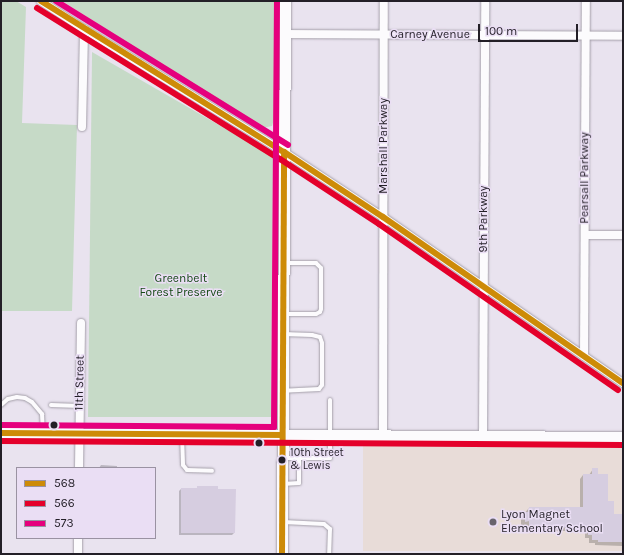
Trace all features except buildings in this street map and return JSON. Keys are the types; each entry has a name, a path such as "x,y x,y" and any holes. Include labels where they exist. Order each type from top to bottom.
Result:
{"main road":[{"path":"282,554 285,1"},
{"path":"1,433 623,437"}],"street":[{"path":"41,1 284,152 383,217 623,383"},
{"name":"Marshall Parkway","path":"383,436 384,1"},
{"name":"9th Parkway","path":"483,436 485,1"},
{"name":"Pearsall Parkway","path":"584,356 586,1"},
{"path":"82,127 84,29"},
{"name":"Carney Avenue","path":"285,34 623,36"},
{"path":"585,235 623,235"},
{"name":"11th Street","path":"79,467 81,323"},
{"path":"78,539 78,554"}],"lane":[{"path":"283,263 316,263 321,268 321,309 316,314 283,314"},
{"path":"282,391 319,389 322,385 322,343 320,337 312,335 283,334"},
{"path":"1,405 8,399 17,398 25,398 32,402 42,414 43,434"},
{"path":"282,458 330,458 330,400"},
{"path":"51,405 80,406"},
{"path":"182,434 183,465 187,470 212,471"},
{"path":"282,484 299,483 299,458"},
{"path":"282,522 324,524 330,529 329,554"}],"shaded area":[{"name":"Lyon Magnet Elementary School","path":"363,443 623,443 623,551 363,551"}],"green space":[{"path":"1,1 16,1 26,7 22,123 77,125 72,311 1,311"},
{"path":"62,1 275,1 275,116 272,126 262,128"},
{"name":"Greenbelt Forest Preserve","path":"92,52 273,156 271,417 88,417"}],"transit line":[{"name":"568","path":"41,1 284,152 383,217 623,383"},
{"name":"573","path":"56,1 288,145"},
{"name":"573","path":"1,425 274,427 277,1"},
{"name":"566","path":"37,8 280,159 379,224 618,390"},
{"name":"568","path":"282,554 284,152"},
{"name":"568","path":"1,433 282,435"},
{"name":"566","path":"1,441 623,445"}],"place":[{"name":"10th Street & Lewis","path":"282,460"},
{"name":"Lyon Magnet Elementary School","path":"493,522"}]}
